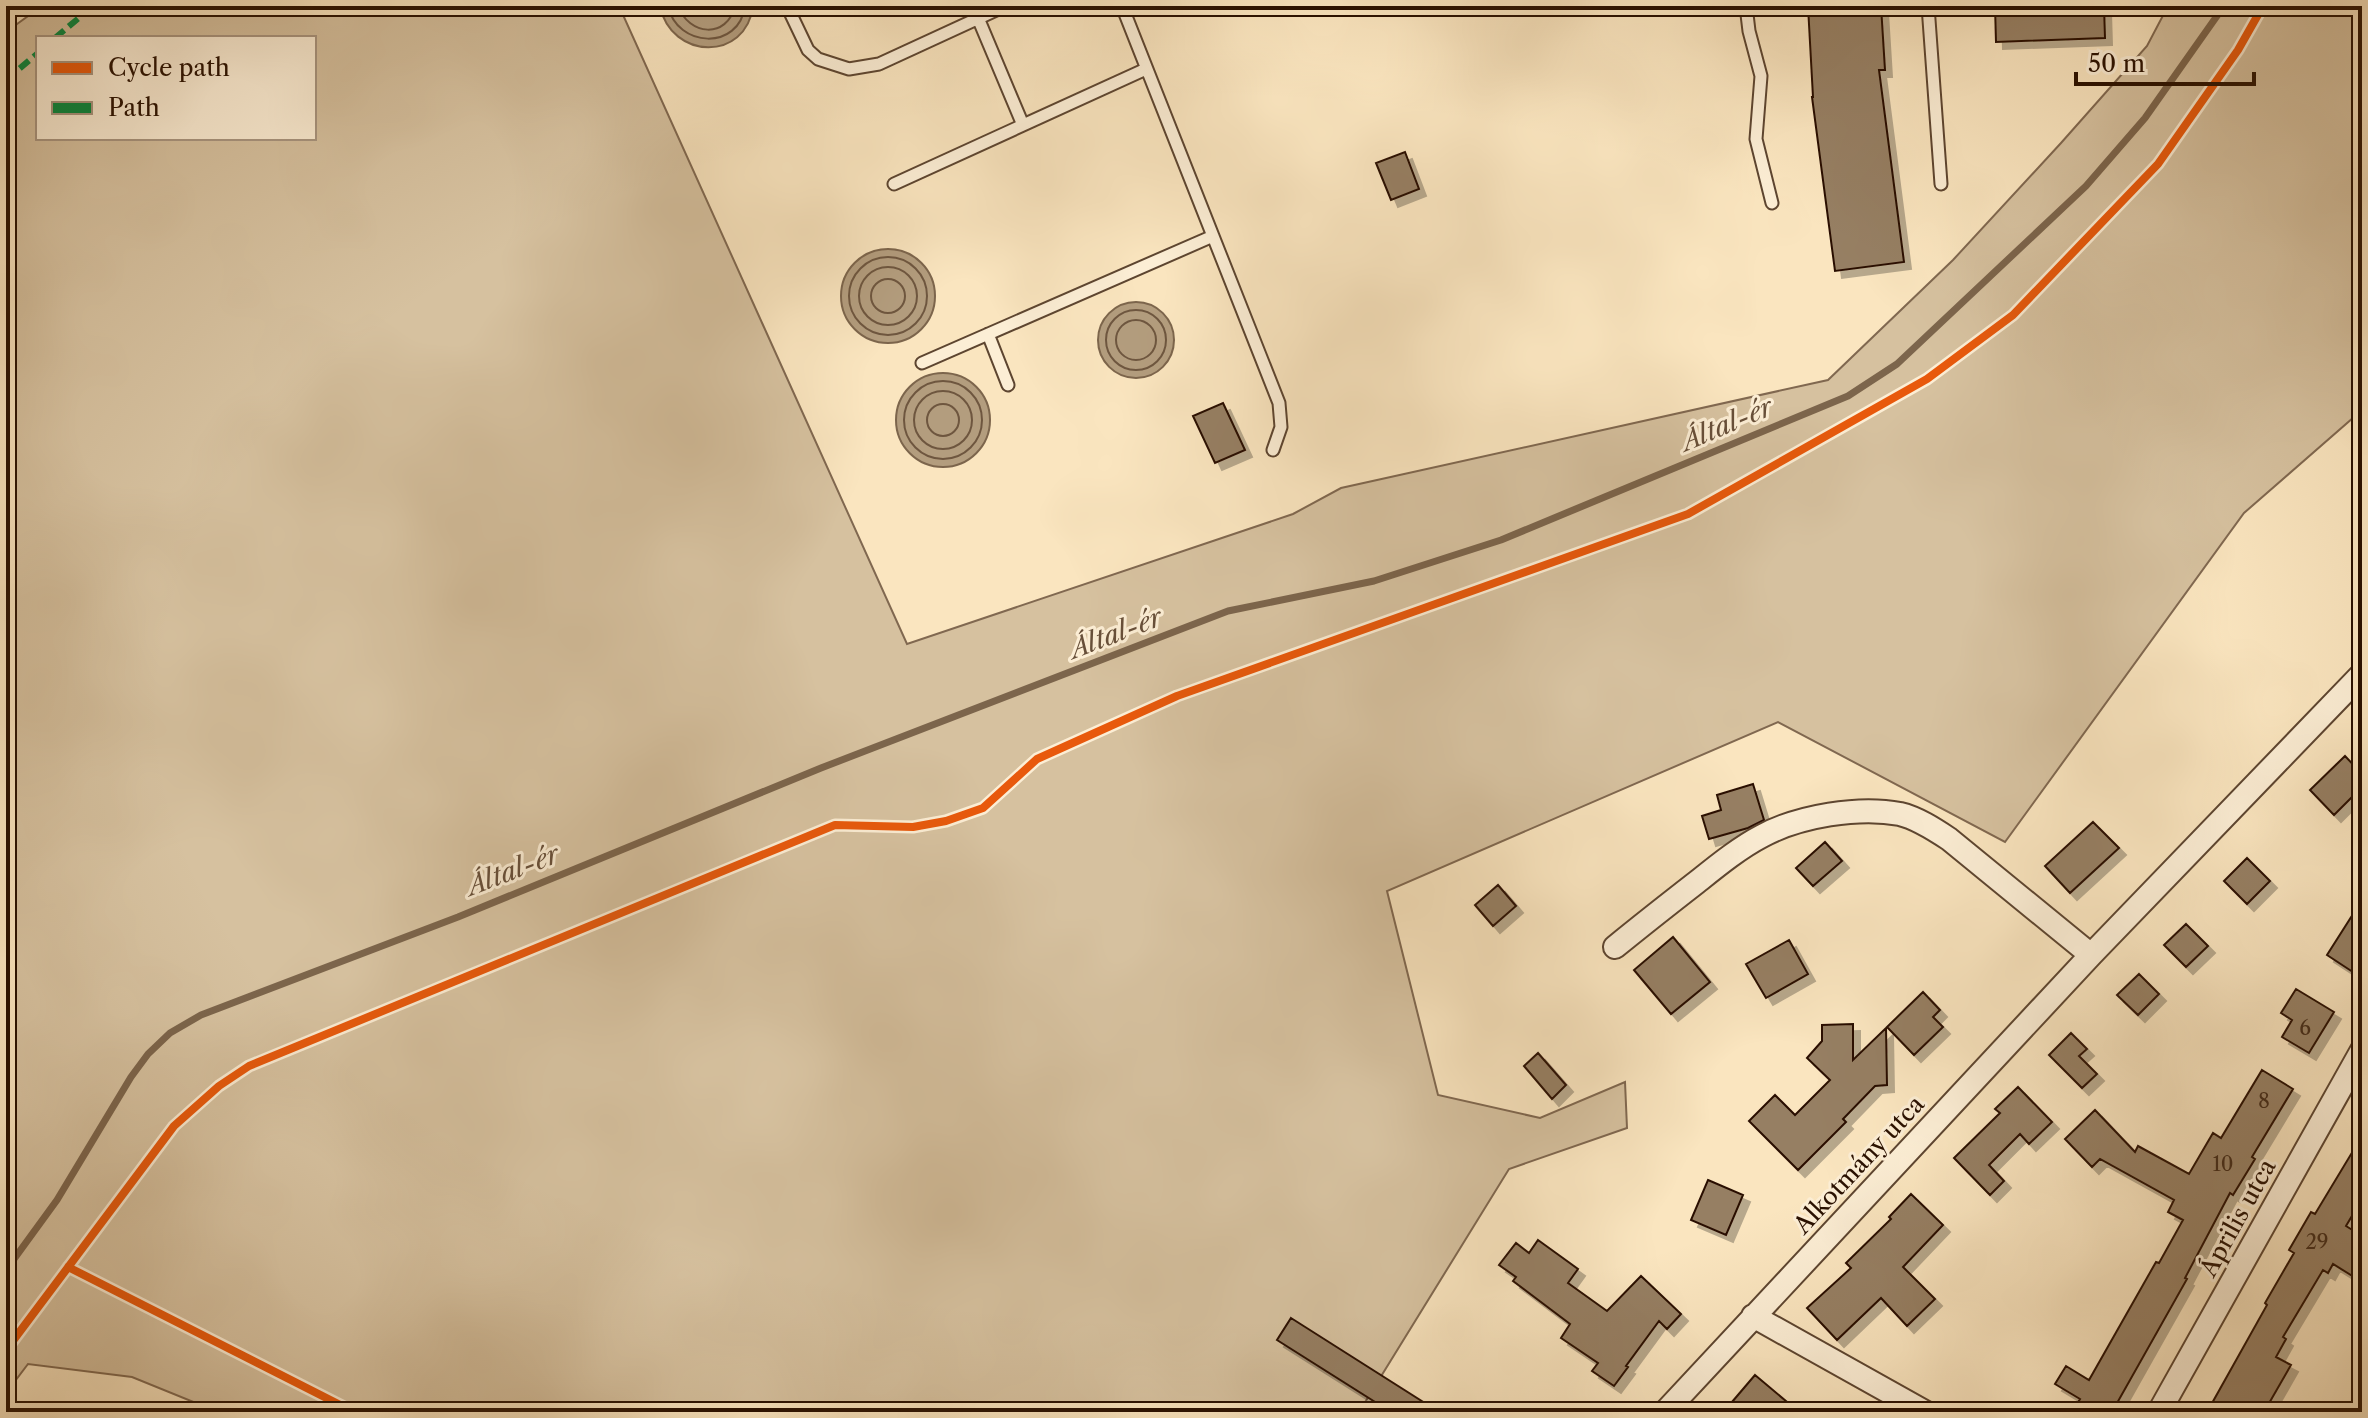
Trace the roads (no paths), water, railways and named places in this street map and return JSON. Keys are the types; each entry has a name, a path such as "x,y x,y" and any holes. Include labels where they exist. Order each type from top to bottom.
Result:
{"street":[{"name":"Alkotmány utca","path":"1665,1412 2091,955 2362,674"},
{"path":"1615,947 1724,860 1763,835 1802,821 1839,813 1870,812 1901,814 1928,825 2091,955"},
{"name":"Április utca","path":"2159,1412 2362,1050"},
{"path":"1753,1316 1925,1412"}],"lane":[{"path":"787,6 808,50 818,59 849,69 879,64 1005,6"},
{"path":"1122,6 1279,403 1281,427 1273,450"},
{"path":"1746,6 1761,76 1756,139 1772,203"},
{"path":"1928,6 1941,184"},
{"path":"978,18 1023,125"},
{"path":"894,184 1146,69"},
{"path":"922,363 1213,236"},
{"path":"988,334 1008,385"}],"water":[{"path":"660,6 753,6 747,24 737,37 723,45 708,47 678,37 667,24"},
{"path":"888,249 906,253 921,263 931,278 935,296 931,314 921,329 906,339 888,343 870,339 855,329 845,314 841,296 845,278 855,263 870,253"},
{"path":"1129,302 1143,302 1157,308 1168,319 1174,340 1171,355 1163,367 1143,378 1129,378 1115,372 1104,361 1098,347 1098,333 1104,319 1115,308"},
{"path":"943,373 961,377 976,387 986,402 990,420 986,438 976,453 961,463 943,467 925,463 910,453 900,438 896,420 900,402 910,387 925,377"}],"waterway":[{"name":"Által-ér","path":"6,1270 57,1200 148,1054 170,1033 201,1015 458,917 821,768 1228,611 1374,581 1501,540 1848,396 1897,364 2086,186 2145,118 2224,6"}]}
